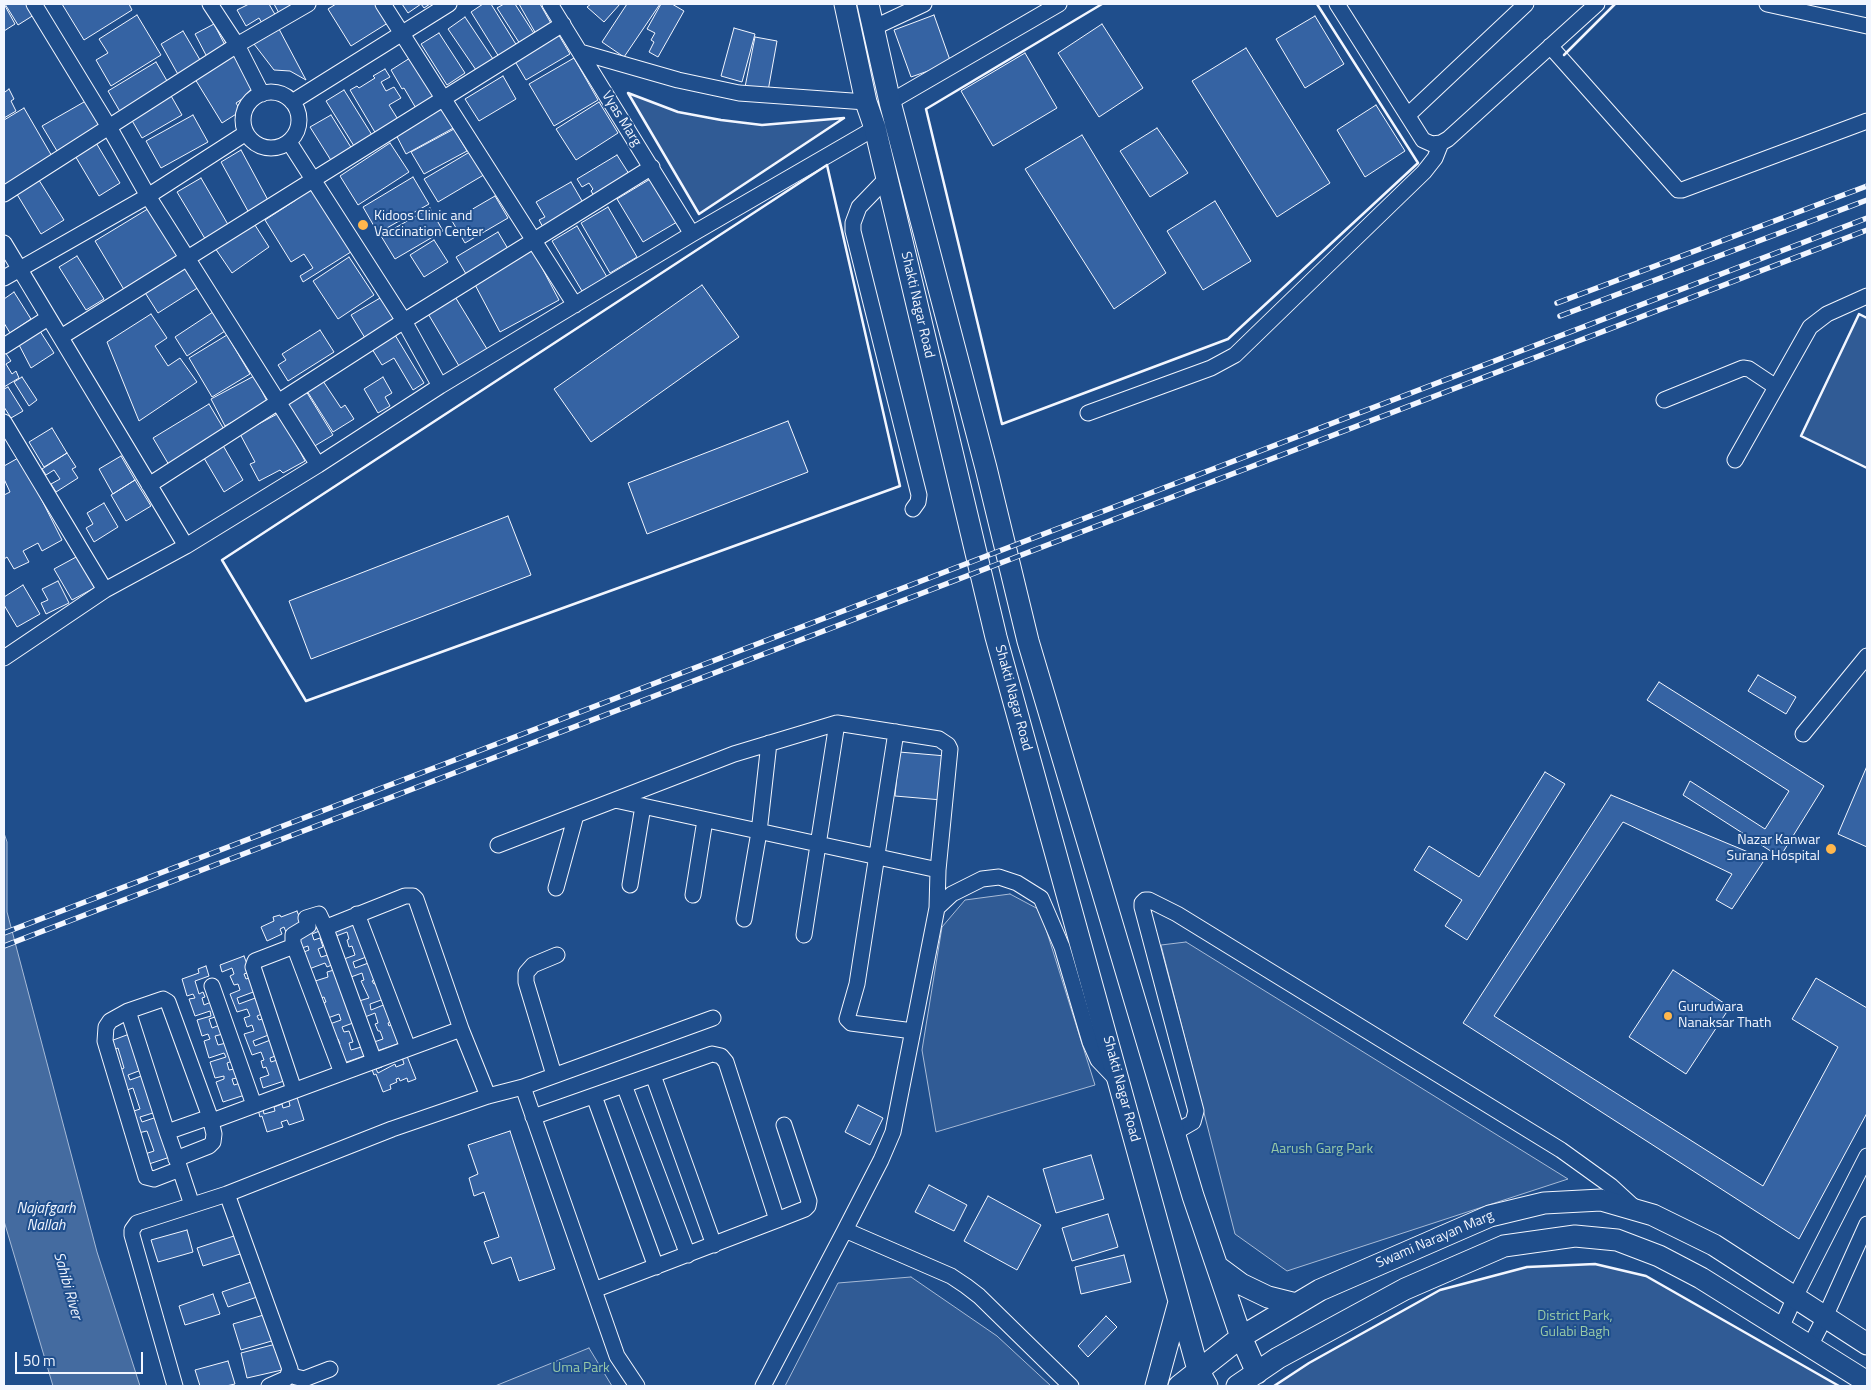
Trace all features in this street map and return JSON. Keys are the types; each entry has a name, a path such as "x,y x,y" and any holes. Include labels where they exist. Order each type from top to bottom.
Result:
{"street":[{"path":"34,4 109,127 148,196 318,465"},
{"path":"210,4 237,44 262,94"},
{"path":"4,194 237,44 308,4"},
{"path":"383,4 575,306"},
{"path":"292,102 449,4"},
{"name":"Vyas Marg","path":"550,4 692,234"},
{"name":"Shakti Nagar Road","path":"845,4 866,102 875,128 996,637 1202,1378"},
{"name":"Shakti Nagar Road","path":"868,4 890,102 987,474 1028,641 1193,1196 1241,1337 1258,1373"},
{"path":"873,28 924,4"},
{"path":"890,102 1058,4"},
{"path":"1337,4 1423,140 1432,144 1441,143 1448,139 1592,5"},
{"path":"1408,115 1526,4"},
{"path":"1766,4 1867,26"},
{"path":"61,337 563,24"},
{"path":"1550,46 1678,190 1867,121"},
{"path":"580,52 678,80 738,94 866,102"},
{"path":"278,93 286,96 292,102 299,115 298,130 289,142 281,147 261,146 252,141 246,133 244,114 254,99 262,94 278,93"},
{"path":"4,658 105,590 186,546 318,465 440,386 692,234 875,128"},
{"path":"4,278 148,196 246,133"},
{"path":"289,142 404,321 440,386"},
{"path":"1088,413 1211,368 1235,355 1424,172 1435,158 1441,143"},
{"path":"149,485 404,321 652,167"},
{"path":"887,178 859,207 853,222 853,231 919,495 918,502 913,509"},
{"path":"4,243 186,546"},
{"path":"1735,460 1810,327 1827,314 1867,296"},
{"path":"4,346 48,318"},
{"path":"1664,400 1743,368 1749,369 1776,387"},
{"path":"4,422 105,590"},
{"path":"1803,734 1867,656"},
{"path":"804,935 837,723"},
{"path":"498,845 734,754 837,723 939,739 948,745 950,749 938,870 937,908 893,1132 881,1160 763,1386"},
{"path":"896,732 857,984 846,1019 850,1023 913,1031"},
{"path":"744,919 758,832 768,743"},
{"path":"615,800 938,870"},
{"path":"630,886 643,806"},
{"path":"556,888 576,815"},
{"path":"694,894 705,820"},
{"path":"937,908 952,894 982,878 999,877 1017,883 1041,898 1062,947 1090,1042 1098,1060 1120,1084"},
{"path":"326,930 332,925 405,896 413,896 416,899 461,1029 488,1096"},
{"path":"1174,1133 1193,1122 1196,1111 1142,907 1142,903 1145,900 1177,914 1562,1150 1611,1186 1639,1211"},
{"path":"342,1073 294,946 293,935 308,926 306,918 319,914 374,1061"},
{"path":"358,914 408,1048"},
{"path":"294,946 256,961 253,967 294,1090"},
{"path":"554,1076 526,982 526,972 533,965 557,955"},
{"path":"212,986 254,1105"},
{"path":"163,998 168,1002 211,1119 214,1134 213,1142 209,1146 154,1179 146,1177 105,1042 106,1027 110,1021 128,1011 163,998"},
{"path":"128,1011 192,1205"},
{"path":"175,1386 132,1235 132,1230 137,1223 227,1194 392,1129 488,1096 523,1087 713,1018"},
{"path":"167,1132 254,1105 461,1029"},
{"path":"534,1117 712,1054 721,1056 726,1062 776,1220"},
{"path":"653,1075 714,1245"},
{"path":"624,1085 688,1255"},
{"path":"523,1087 617,1356 637,1386"},
{"path":"594,1096 656,1267"},
{"path":"594,1290 805,1209 809,1201 784,1125"},
{"path":"1781,1328 1867,1156"},
{"path":"227,1194 288,1365 288,1378 269,1386"},
{"name":"Swami Narayan Marg","path":"1179,1386 1202,1378 1241,1337 1320,1290 1490,1216 1544,1203 1601,1200 1652,1215 1714,1245 1867,1344"},
{"path":"1810,1346 1867,1224"},
{"path":"845,1230 951,1276 966,1286 980,1296 1071,1386"},
{"path":"1237,1386 1278,1358 1404,1289 1504,1246 1575,1236 1617,1240 1659,1256 1701,1278 1867,1382"},
{"path":"1218,1267 1242,1284 1268,1297 1296,1304"},
{"path":"1156,1386 1179,1300"},
{"path":"289,1373 296,1378 304,1379 330,1369"}],"shaded area":[{"path":"628,93 678,112 762,125 844,118 699,214"},
{"path":"1859,314 1867,318 1867,468 1801,436"},
{"path":"1010,894 1040,910 1095,1085 936,1132 922,1050 942,927 965,900"},
{"name":"Aarush Garg Park","path":"1186,942 1568,1179 1287,1271 1235,1234 1161,945"},
{"name":"District Park, Gulabi Bagh","path":"1595,1264 1646,1276 1839,1386 1274,1386 1309,1363 1440,1290 1527,1267"},
{"path":"911,1277 997,1336 1051,1386 785,1386 838,1283"},
{"name":"Uma Park","path":"589,1348 612,1386 495,1386"}],"water":[{"name":"Najafgarh Nallah","path":"4,833 7,842 7,912 97,1252 140,1386 53,1386 4,1221"}],"building":[{"path":"4,4 15,24 4,31"},
{"path":"5,4 32,4 37,13 18,25"},
{"path":"62,4 129,4 132,10 84,40"},
{"path":"249,4 269,4 277,18 263,25 259,18 246,26 237,10"},
{"path":"274,4 298,4 280,15"},
{"path":"336,4 380,4 391,21 351,46 328,9"},
{"path":"402,4 421,4 408,13"},
{"path":"421,4 430,4 424,8"},
{"path":"483,4 491,4 517,46 499,57 471,12"},
{"path":"504,4 515,4 535,35 520,44 497,8"},
{"path":"519,4 540,4 552,25 536,34"},
{"path":"591,4 620,4 604,22 587,7"},
{"path":"627,4 660,4 624,57 602,42"},
{"path":"661,4 672,4 684,11 658,57 649,52 654,42 651,40 655,33 647,29"},
{"path":"137,15 161,55 111,86 96,60 108,53 99,39"},
{"path":"934,15 951,63 911,77 894,30"},
{"path":"1315,16 1344,64 1305,88 1276,39"},
{"path":"465,17 493,59 476,70 448,29"},
{"path":"214,24 226,47 207,57 195,34"},
{"path":"1102,24 1143,88 1099,117 1058,53"},
{"path":"734,28 755,34 742,82 721,76"},
{"path":"279,29 306,80 290,71 274,70 254,44"},
{"path":"183,31 203,65 180,78 161,44"},
{"path":"557,32 570,54 526,80 513,58"},
{"path":"439,33 465,73 447,85 421,44"},
{"path":"755,37 777,41 768,91 745,87"},
{"path":"1246,48 1330,183 1277,217 1192,81"},
{"path":"1025,53 1057,108 993,146 961,91"},
{"path":"234,54 256,90 236,103 241,111 222,123 195,79"},
{"path":"410,58 437,99 417,110 391,70"},
{"path":"574,58 598,100 554,126 529,84"},
{"path":"156,62 170,86 122,115 108,91"},
{"path":"385,69 390,77 381,82 386,91 394,87 401,98 389,105 399,121 376,134 350,90 357,86 359,88"},
{"path":"503,76 516,99 479,121 465,99"},
{"path":"9,89 14,99 11,101 16,111 4,118 4,90 5,92"},
{"path":"344,90 372,135 354,146 326,101"},
{"path":"170,94 182,115 142,138 130,117"},
{"path":"91,98 105,124 57,151 42,126"},
{"path":"599,102 618,133 576,160 556,129"},
{"path":"445,104 457,126 406,154 394,131"},
{"path":"1376,105 1405,151 1365,177 1337,130"},
{"path":"24,108 53,158 4,186 4,120"},
{"path":"193,115 208,142 161,168 146,141"},
{"path":"331,115 352,149 332,162 310,127"},
{"path":"1157,128 1188,173 1150,197 1120,151"},
{"path":"454,129 467,151 424,174 411,152"},
{"path":"1082,135 1166,273 1114,309 1025,169"},
{"path":"95,141 120,183 99,196 74,154"},
{"path":"390,143 409,172 358,205 340,176"},
{"path":"241,150 269,202 249,213 221,162"},
{"path":"473,150 487,173 438,202 424,179"},
{"path":"617,155 631,177 596,199 589,183 582,187 577,179"},
{"path":"37,177 64,220 41,234 15,191"},
{"path":"413,177 429,204 378,233 363,207"},
{"path":"201,178 230,228 207,242 177,192"},
{"path":"652,178 677,222 643,242 617,199"},
{"path":"312,182 354,250 303,282 300,276 313,268 304,254 291,262 265,220 296,200 292,195"},
{"path":"571,182 585,206 544,229 539,220 545,217 536,202"},
{"path":"495,196 508,218 465,243 452,221"},
{"path":"1215,201 1251,261 1203,290 1167,231"},
{"path":"151,207 182,259 126,293 95,241"},
{"path":"608,207 637,257 610,273 581,223"},
{"path":"430,208 443,231 395,259 381,236"},
{"path":"253,222 269,247 232,273 215,248"},
{"path":"577,226 607,277 582,291 552,241"},
{"path":"498,232 511,254 469,279 456,257"},
{"path":"434,240 448,262 424,277 410,255"},
{"path":"532,249 559,300 500,332 473,281"},
{"path":"77,256 104,299 86,310 59,267"},
{"path":"349,257 374,295 338,319 313,281"},
{"path":"185,265 199,287 158,313 144,291"},
{"path":"702,285 739,337 591,442 554,389"},
{"path":"14,292 31,319 10,333 4,323 4,299"},
{"path":"387,294 396,320 365,338 351,315"},
{"path":"454,295 487,349 459,366 427,312"},
{"path":"213,312 225,331 187,356 175,337"},
{"path":"151,314 167,338 155,346 168,366 180,358 197,382 139,421 107,342"},
{"path":"38,328 54,353 31,368 17,341"},
{"path":"320,330 334,352 288,381 278,365 286,360 282,354"},
{"path":"227,335 250,374 212,397 189,358"},
{"path":"395,335 424,383 413,390 394,358 382,365 372,349"},
{"path":"4,353 11,361 6,364 12,374 16,371 19,378 4,387"},
{"path":"254,376 268,403 225,426 211,399"},
{"path":"22,377 37,400 29,406 14,382"},
{"path":"383,377 392,393 385,397 390,406 378,413 364,389"},
{"path":"323,381 341,408 345,405 354,419 333,432 307,391"},
{"path":"8,387 23,411 11,418 4,407 4,389"},
{"path":"306,391 333,435 313,447 286,403"},
{"path":"209,404 225,431 169,465 153,438"},
{"path":"279,413 305,461 283,473 280,470 259,481 250,464 255,462 240,434"},
{"path":"788,421 808,472 647,534 628,483"},
{"path":"52,428 67,453 44,467 29,442"},
{"path":"221,442 243,480 224,492 201,453"},
{"path":"67,453 76,467 72,469 78,478 56,492 51,484 60,479 54,470 46,475 42,469"},
{"path":"121,456 135,480 113,494 99,469"},
{"path":"20,457 62,540 42,551 38,543 23,551 29,562 14,569 7,557 4,559 4,495 10,492 4,479 4,466"},
{"path":"135,480 151,506 126,521 111,495"},
{"path":"104,503 118,527 94,542 86,528 93,524 87,513"},
{"path":"508,516 531,575 311,659 289,601"},
{"path":"78,556 96,587 72,600 54,569"},
{"path":"58,581 69,603 46,614 41,603 48,600 42,589"},
{"path":"23,585 40,614 17,627 4,605 4,597"},
{"path":"1758,675 1796,697 1786,714 1748,691"},
{"path":"1659,682 1824,786 1780,857 1683,795 1690,781 1765,829 1789,791 1647,700"},
{"path":"899,752 946,756 942,800 895,796"},
{"path":"1867,766 1867,847 1838,834"},
{"path":"1545,772 1565,784 1467,940 1445,926 1462,900 1414,870 1429,846 1479,877"},
{"path":"1611,795 1765,859 1732,909 1716,900 1732,874 1623,822 1494,1016 1763,1186 1838,1047 1792,1019 1816,978 1867,1008 1867,1113 1799,1239 1463,1023"},
{"path":"297,911 303,927 286,932 284,927 280,929 282,934 267,941 261,927 274,921 273,917 280,915 281,917"},
{"path":"356,920 360,942 364,941 369,956 353,962 355,968 371,962 377,979 372,981 374,984 378,983 384,999 370,1004 371,1010 386,1004 392,1021 388,1023 389,1026 393,1024 400,1043 377,1051 374,1042 383,1039 375,1024 378,1023 375,1013 365,1017 359,1001 369,998 361,981 364,980 362,973 351,977 344,959 355,955 352,946 349,947 347,932 336,936 333,928"},
{"path":"318,921 322,930 312,934 314,940 320,938 323,947 318,949 321,957 331,954 334,964 327,967 325,963 309,969 304,952 309,950 308,946 302,948 297,933"},
{"path":"244,956 250,972 244,974 246,979 251,977 256,991 237,998 239,1004 258,997 264,1013 257,1016 259,1020 265,1018 271,1034 253,1041 255,1046 273,1039 278,1055 270,1058 271,1062 280,1059 287,1080 263,1088 260,1078 269,1075 266,1067 263,1068 261,1061 264,1060 261,1052 252,1055 244,1034 254,1031 252,1025 247,1027 244,1018 250,1016 247,1009 237,1012 230,994 240,990 238,984 234,985 230,976 234,974 232,968 222,972 220,965"},
{"path":"206,966 209,976 195,981 199,994 203,992 205,997 202,998 204,1005 216,1000 221,1015 209,1019 212,1028 220,1025 223,1034 215,1036 218,1045 230,1042 235,1060 227,1063 229,1070 234,1069 237,1078 232,1079 234,1085 244,1082 248,1094 223,1102 216,1082 224,1079 224,1076 215,1078 210,1062 226,1057 224,1053 209,1058 204,1041 210,1039 208,1034 202,1036 197,1020 211,1016 210,1011 195,1016 189,999 195,998 193,994 187,996 182,979 199,973 198,969"},
{"path":"334,970 353,1023 342,1027 344,1032 349,1031 353,1042 349,1043 351,1050 361,1047 364,1056 341,1064 334,1046 340,1044 338,1039 333,1040 327,1025 341,1020 339,1014 325,1019 320,1004 326,1002 324,997 318,999 312,982 328,977 327,972"},
{"path":"1673,970 1730,1007 1686,1074 1629,1037"},
{"path":"132,1033 144,1069 128,1075 130,1080 144,1075 156,1112 140,1117 142,1122 160,1116 173,1156 149,1164 145,1154 154,1151 147,1131 138,1133 131,1112 140,1109 133,1088 124,1091 118,1071 124,1068 118,1048 111,1051 108,1042"},
{"path":"405,1051 416,1079 408,1082 407,1078 400,1081 399,1078 396,1079 397,1082 390,1085 391,1089 383,1092 371,1067 380,1063 382,1067 376,1069 378,1073 395,1064 396,1067 404,1064 402,1057"},
{"path":"296,1094 304,1120 289,1125 287,1120 281,1122 283,1127 267,1132 257,1106 262,1105 264,1114 275,1111 274,1107 282,1104 283,1108 290,1106 288,1097"},
{"path":"858,1105 883,1118 870,1145 845,1132"},
{"path":"510,1131 555,1269 519,1281 511,1257 492,1264 484,1242 499,1237 484,1192 474,1196 469,1178 478,1174 468,1145"},
{"path":"1091,1155 1104,1199 1056,1213 1043,1169"},
{"path":"929,1185 967,1205 954,1231 915,1212"},
{"path":"988,1196 1041,1225 1017,1270 964,1241"},
{"path":"1108,1214 1118,1247 1072,1261 1062,1228"},
{"path":"187,1230 193,1252 158,1262 151,1240"},
{"path":"237,1235 243,1253 203,1266 197,1248"},
{"path":"1124,1255 1131,1282 1081,1294 1075,1267"},
{"path":"251,1282 257,1297 228,1307 222,1292"},
{"path":"213,1294 220,1314 185,1325 179,1306"},
{"path":"267,1314 275,1340 241,1350 233,1324"},
{"path":"1106,1316 1117,1327 1088,1357 1078,1346"},
{"path":"276,1344 282,1370 247,1378 241,1353"},
{"path":"228,1361 235,1384 200,1386 195,1370"}],"railway":[{"path":"1557,303 1867,186"},
{"path":"1560,316 1867,200"},
{"path":"4,933 1867,218"},
{"path":"4,946 1867,230"}],"wall":[{"path":"1102,4 926,109 1002,424 1228,339 1418,163 1317,4"},
{"path":"1564,55 1615,4"},
{"path":"628,93 678,112 762,125 844,118 699,214 628,93"},
{"path":"827,165 900,486 306,701 222,560 827,165"},
{"path":"1867,318 1859,314 1801,436 1867,468"},
{"path":"1274,1386 1309,1363 1440,1290 1527,1267 1595,1264 1646,1276 1839,1386"}],"place":[{"name":"Kidoos Clinic and Vaccination Center","path":"363,225"},
{"name":"Nazar Kanwar Surana Hospital","path":"1831,849"},
{"name":"Gurudwara Nanaksar Thath","path":"1668,1016"}],"water label":[{"name":"Sahibi River","path":"67,1286"}]}
